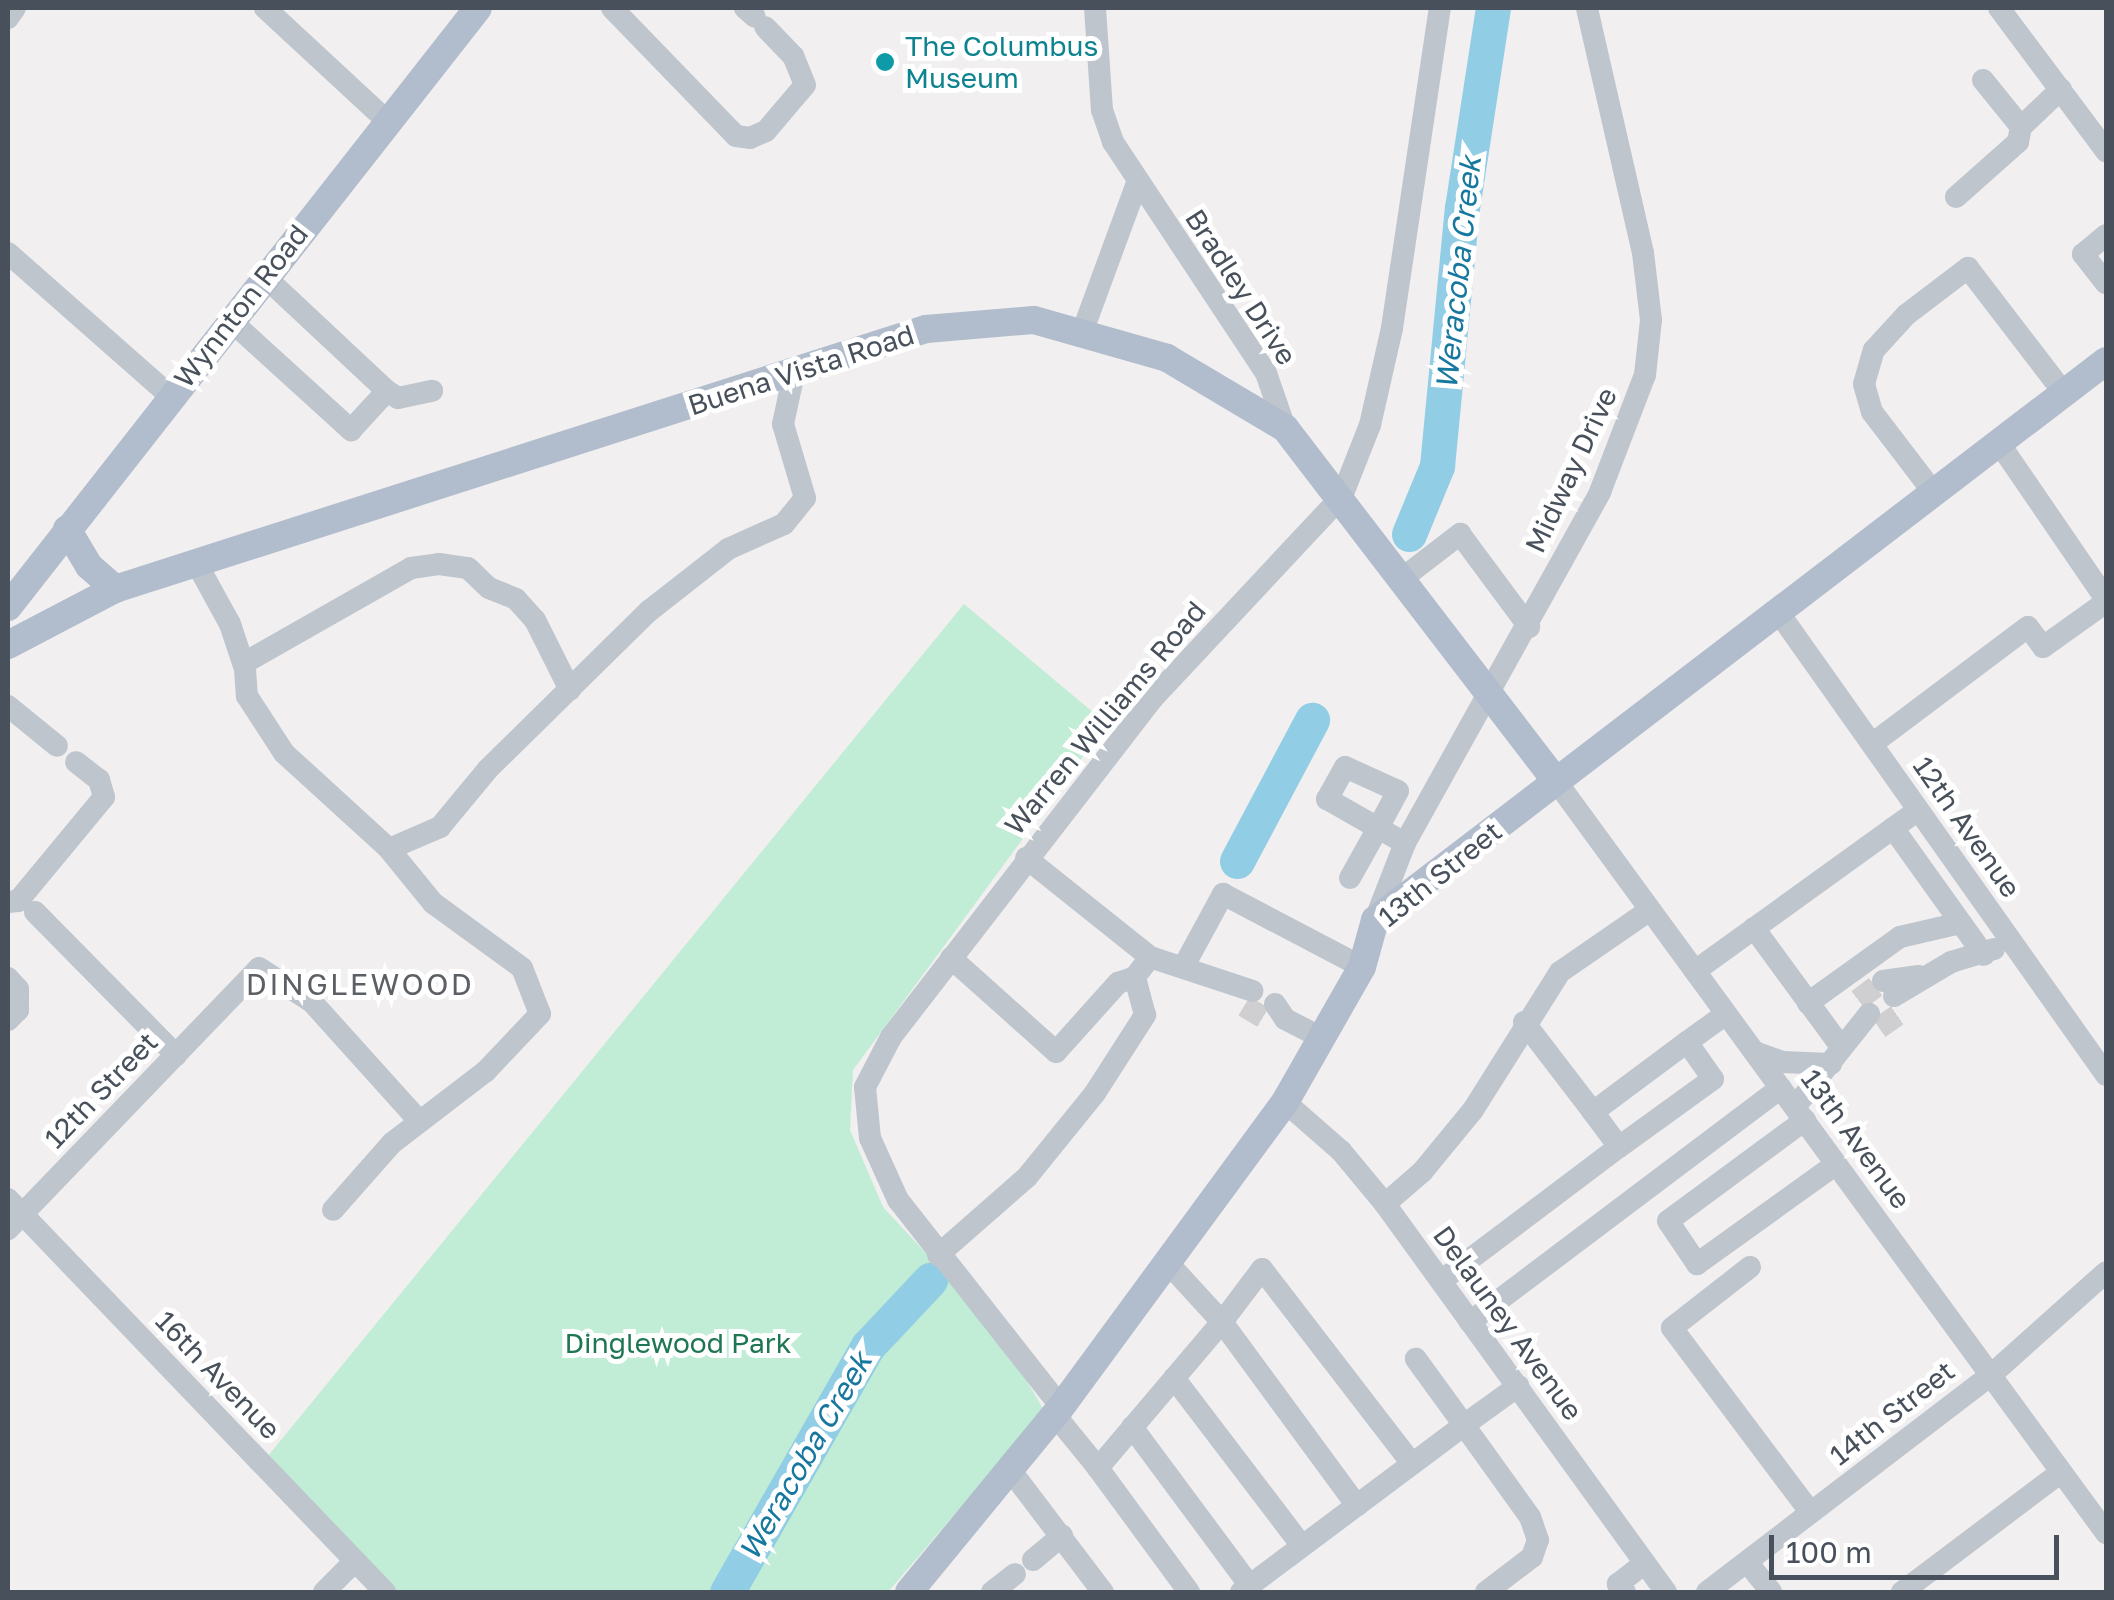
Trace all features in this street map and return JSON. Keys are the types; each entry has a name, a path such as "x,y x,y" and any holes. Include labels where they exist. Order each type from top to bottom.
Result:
{"main road":[{"name":"Wynnton Road","path":"9,603 478,8"},
{"name":"Buena Vista Road","path":"8,645 114,590 926,329 1034,320 1083,330 1167,358 1285,428 1404,576 1556,782"},
{"name":"13th Street","path":"908,1592 1058,1411 1285,1102 1362,967 1375,920 2106,362"},
{"path":"68,529 89,566 114,590"}],"street":[{"path":"8,18 15,8"},
{"path":"266,8 387,120"},
{"path":"612,8 736,136 750,138 766,131 805,85 794,56 755,17"},
{"name":"Bradley Drive","path":"1095,8 1102,110 1136,183 1266,372 1285,428"},
{"name":"Warren Williams Road","path":"1188,1592 1058,1411 898,1200 870,1138 865,1087 891,1038 1153,698 1342,496 1370,425 1392,328 1440,8"},
{"name":"Midway Drive","path":"1375,920 1405,843 1529,627 1631,424 1651,320 1587,8"},
{"path":"1999,8 2106,151"},
{"path":"1983,80 2020,127"},
{"path":"1956,196 2018,142 2020,127 2060,90"},
{"path":"1083,330 1136,183"},
{"path":"2106,236 2084,254 2106,284"},
{"path":"8,253 170,396"},
{"path":"1934,493 1872,412 1864,384 1874,350 1968,268 2064,393"},
{"path":"264,276 387,392 398,398 432,391"},
{"path":"230,320 351,430 387,392"},
{"path":"389,849 440,827 649,611 728,548 784,524 805,498 783,424 794,373"},
{"path":"1872,744 2028,627 2043,647 2106,601 1998,443"},
{"path":"1404,576 1460,534 1529,627"},
{"path":"196,564 244,663 246,696 284,753 389,849 433,902 522,968 540,1014 486,1071 418,1120 333,1210"},
{"path":"244,663 410,568 440,564 468,568 489,588 516,598 535,620 570,690"},
{"name":"12th Avenue","path":"1779,613 2106,1076"},
{"path":"9,712 57,746"},
{"path":"8,902 18,901 104,796 98,780 76,762"},
{"path":"1405,843 1327,800 1345,766 1427,803"},
{"name":"13th Avenue","path":"1556,782 2106,1534"},
{"path":"1350,878 1398,791"},
{"path":"1695,971 1918,810"},
{"path":"1893,828 1984,955"},
{"path":"1026,858 1150,957 1182,970 1223,894 1362,967"},
{"path":"1385,1204 1422,1172 1473,1110 1524,1022 1560,972 1650,910"},
{"path":"34,912 176,1055"},
{"path":"1808,1003 1900,937 1960,923"},
{"path":"1754,928 1841,1048"},
{"path":"1922,975 1894,995 1922,975 1984,955 2010,940"},
{"path":"951,958 1056,1052 1118,984 1135,977 1150,957"},
{"path":"1185,964 1244,996"},
{"name":"12th Street","path":"12,1214 260,968 312,1002 418,1120"},
{"path":"938,1255 1027,1177 1095,1093 1145,1015 1135,977"},
{"path":"8,978 18,988 18,1010 8,1020"},
{"path":"1274,1013 1322,1038"},
{"path":"1593,1112 1726,1014"},
{"path":"1755,1052 1782,1062 1841,1048 1869,1014 1841,1048 1794,1105 1668,1220 1697,1264 1836,1164"},
{"path":"1524,1022 1619,1147"},
{"path":"1440,1281 1713,1079 1686,1042"},
{"name":"Delauney Avenue","path":"1285,1102 1342,1152 1385,1204 1666,1592"},
{"path":"1470,1322 1794,1105"},
{"name":"16th Avenue","path":"12,1214 385,1592"},
{"path":"1168,1263 1222,1322 1357,1506"},
{"path":"1750,1267 1672,1328 1811,1514"},
{"path":"1098,1468 1262,1269 1412,1464"},
{"name":"14th Street","path":"1708,1592 1991,1375 2106,1272"},
{"path":"1416,1359 1530,1517 1538,1540 1532,1557 1486,1592"},
{"path":"1174,1378 1302,1546"},
{"path":"1132,1427 1245,1589 1518,1386"},
{"path":"1011,1470 1103,1592"},
{"path":"1902,1592 2060,1472"},
{"path":"992,1592 1062,1536"},
{"path":"324,1592 355,1561"},
{"path":"1748,1562 1771,1592"},
{"path":"1604,1564 1621,1588 1645,1563"}],"green space":[{"name":"Dinglewood Park","path":"964,604 1107,724 853,1070 850,1130 883,1207 994,1326 1044,1410 888,1592 398,1592 268,1456"}],"waterway":[{"name":"Weracoba Creek","path":"1409,534 1437,466 1462,208 1493,8"},
{"name":"Weracoba Creek","path":"1237,861 1312,720"},
{"name":"Weracoba Creek","path":"727,1592 868,1346 930,1280"}],"tunnel":[{"path":"1858,1000 1883,981"},
{"path":"1244,1006 1266,1019"},
{"path":"1879,1028 1905,1010"}],"place":[{"name":"The Columbus Museum","path":"885,62"}],"district":[{"name":"DINGLEWOOD","path":"360,984"}]}
